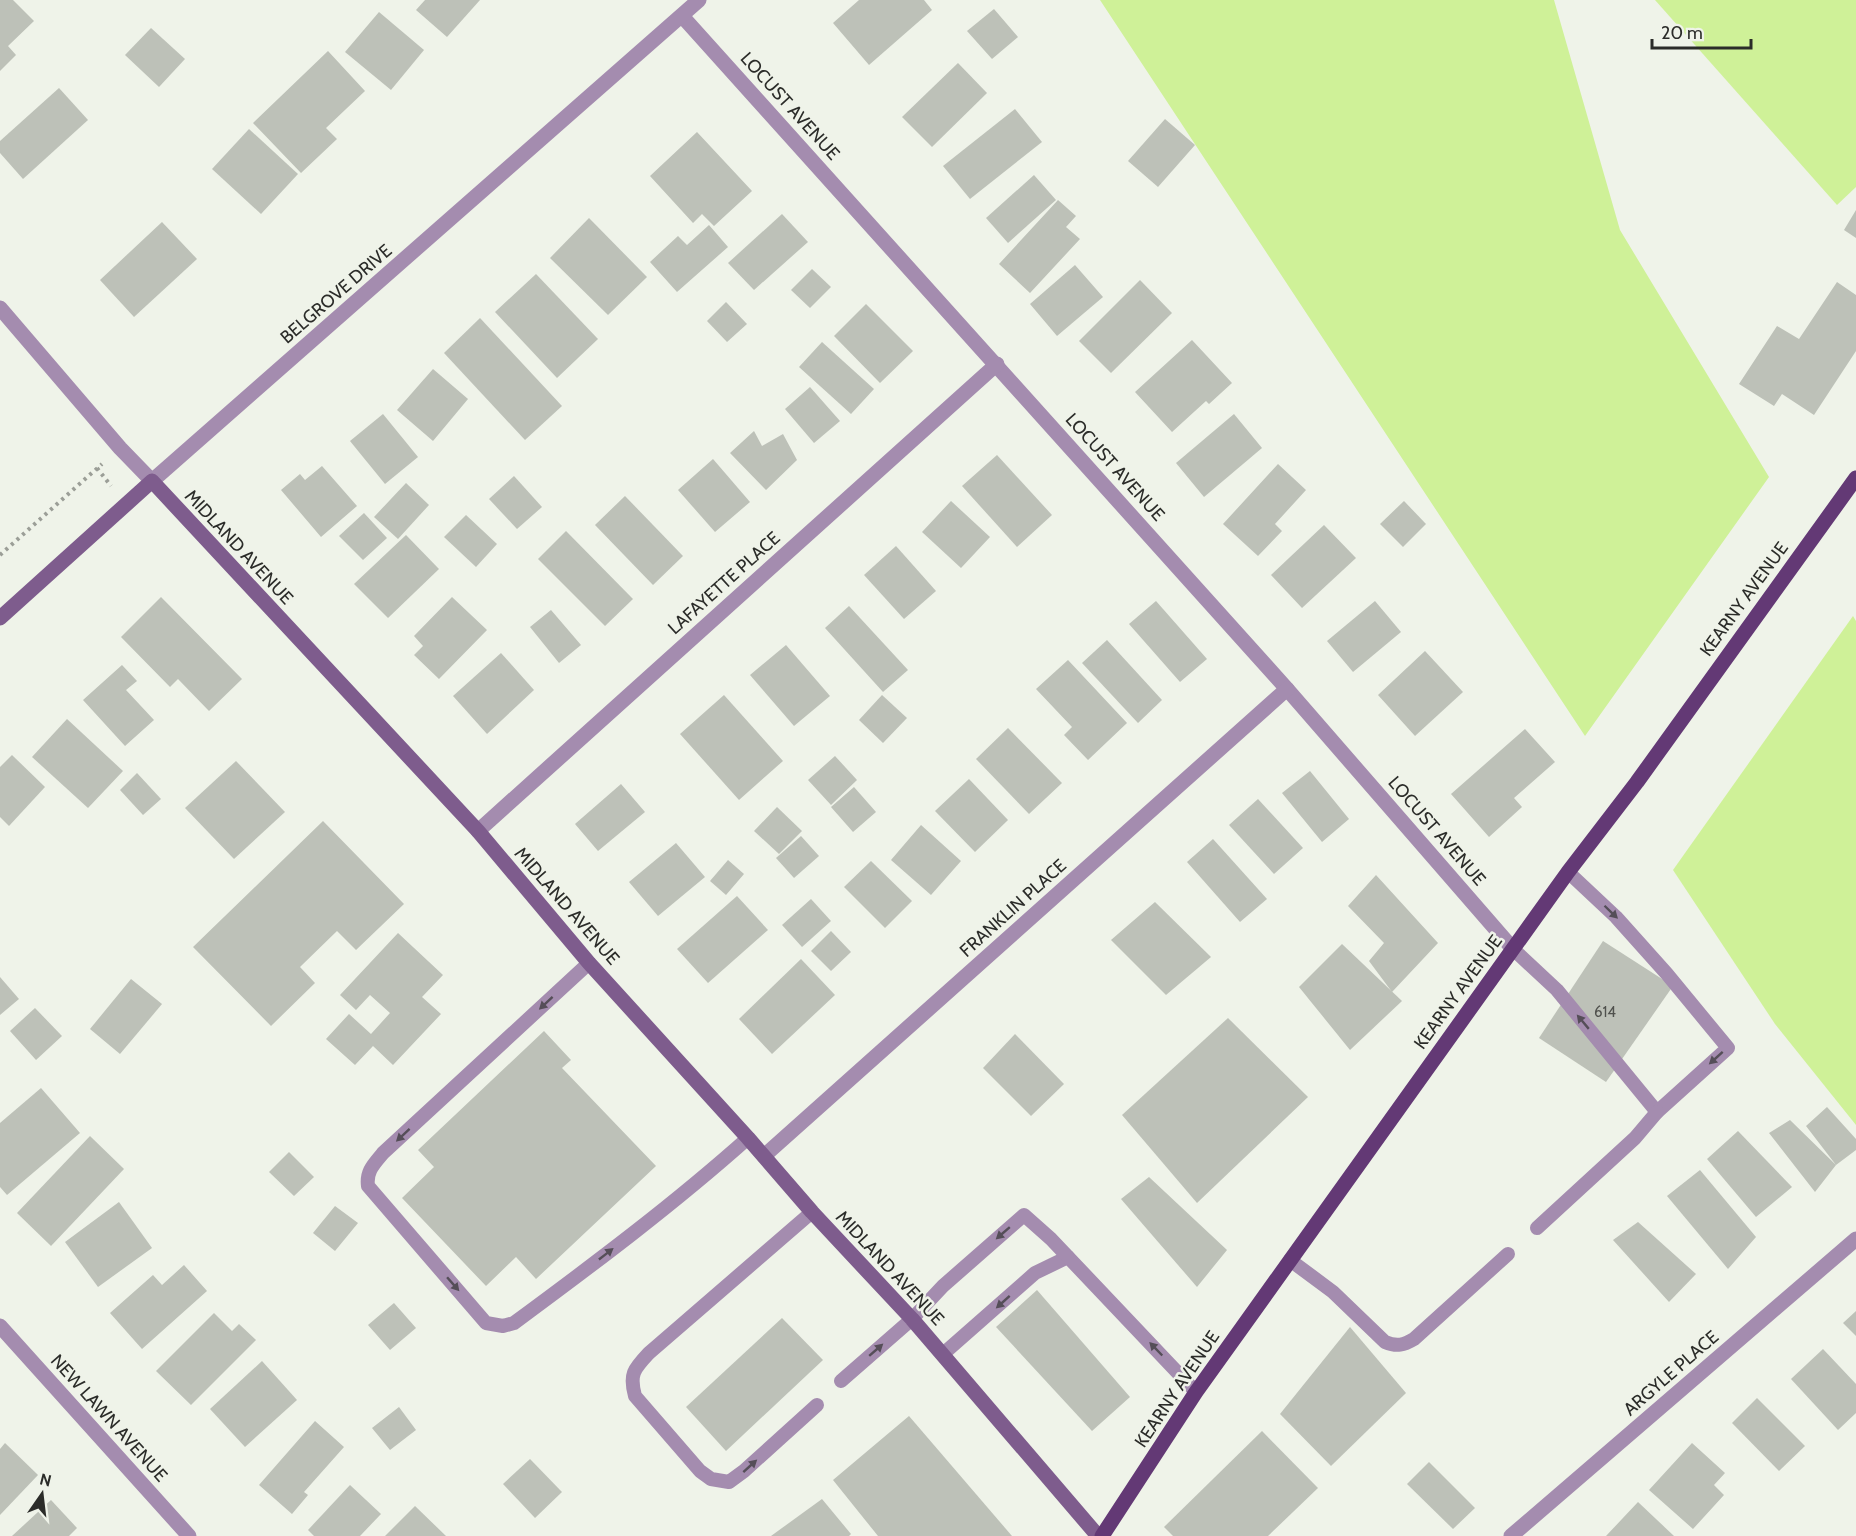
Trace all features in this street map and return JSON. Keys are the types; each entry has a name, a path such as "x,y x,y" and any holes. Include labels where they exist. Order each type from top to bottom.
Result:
{"main road":[{"name":"KEARNY AVENUE","path":"1100,1536 1196,1392 1290,1260 1568,872 1637,782 1856,478"}],"street":[{"name":"BELGROVE DRIVE","path":"0,618 152,481 699,0"},
{"name":"LOCUST AVENUE","path":"682,16 1287,688 1513,949"},
{"name":"MIDLAND AVENUE","path":"0,308 120,448 478,831 589,963 812,1212 912,1319 1100,1536"},
{"name":"LAFAYETTE PLACE","path":"478,831 997,364"},
{"name":"FRANKLIN PLACE","path":"764,1156 1287,688"},
{"name":"ARGYLE PLACE","path":"1510,1536 1856,1239"},
{"name":"NEW LAWN AVENUE","path":"0,1326 189,1536"}],"lane":[{"path":"1537,1228 1635,1138 1657,1112 1728,1047 1616,917 1568,872"},
{"path":"1513,949 1557,990 1657,1112"},
{"path":"589,963 383,1153 369,1169 368,1186 486,1323 503,1326 514,1323 587,1270 748,1138"},
{"path":"812,1212 649,1353 636,1367 631,1381 635,1396 700,1471 711,1479 729,1482 744,1472 817,1404"},
{"path":"841,1381 912,1319 942,1286 1023,1215 1068,1257 1196,1392"},
{"path":"1290,1260 1333,1292 1385,1342 1392,1345 1404,1345 1414,1339 1508,1254"},
{"path":"943,1354 1035,1273 1068,1257"}],"path":[{"path":"0,555 120,448"}],"green space":[{"path":"1100,0 1554,0 1620,230 1769,477 1585,736"},
{"path":"1655,0 1856,0 1856,187 1837,205"},
{"path":"1853,616 1856,621 1856,1125 1775,1024 1673,870"}],"building":[{"path":"0,0 13,0 34,21 8,46 16,55 0,71"},
{"path":"425,0 480,0 447,37 416,10"},
{"path":"859,0 924,0 932,10 869,65 833,23"},
{"path":"994,9 1018,37 992,59 967,31"},
{"path":"379,12 424,50 391,90 345,52"},
{"path":"151,28 185,59 159,87 125,55"},
{"path":"328,51 365,91 326,128 337,139 301,173 253,123"},
{"path":"958,63 987,93 932,147 902,117"},
{"path":"59,88 88,120 23,179 0,153 0,141"},
{"path":"1015,109 1042,142 970,199 943,166"},
{"path":"1165,119 1195,145 1158,187 1128,161"},
{"path":"249,129 298,174 261,214 212,169"},
{"path":"697,132 752,191 714,226 702,214 693,223 650,176"},
{"path":"1034,175 1056,200 1008,243 986,218"},
{"path":"1058,200 1076,216 1066,227 1080,239 1030,293 999,264"},
{"path":"1856,210 1856,238 1844,230"},
{"path":"782,214 808,242 754,290 728,263"},
{"path":"589,218 647,277 608,315 550,258"},
{"path":"162,222 197,259 134,317 100,280"},
{"path":"709,225 728,247 677,292 650,262 678,236 687,245"},
{"path":"1075,265 1103,297 1057,336 1030,304"},
{"path":"812,269 831,287 810,308 791,290"},
{"path":"536,274 598,339 557,378 495,312"},
{"path":"1140,280 1172,313 1111,373 1079,341"},
{"path":"1837,282 1856,295 1856,351 1814,415 1782,394 1774,406 1739,384 1777,326 1799,339"},
{"path":"726,302 747,324 727,342 707,321"},
{"path":"866,304 913,351 880,383 834,336"},
{"path":"480,318 562,406 525,440 444,353"},
{"path":"1192,340 1232,383 1209,404 1206,401 1172,432 1135,392"},
{"path":"822,342 874,389 851,414 799,367"},
{"path":"433,369 468,399 433,441 397,410"},
{"path":"810,387 840,421 814,443 785,409"},
{"path":"383,414 418,457 385,484 350,441"},
{"path":"1234,414 1262,448 1204,497 1176,463"},
{"path":"754,431 762,446 783,434 797,460 766,490 730,453"},
{"path":"997,455 1052,515 1017,547 962,486"},
{"path":"713,459 750,502 715,532 678,490"},
{"path":"1278,464 1306,490 1275,524 1282,531 1258,556 1223,524"},
{"path":"322,466 357,506 321,537 281,490 300,474 305,480"},
{"path":"514,476 542,507 517,529 489,499"},
{"path":"406,483 429,505 398,539 374,517"},
{"path":"625,496 683,556 653,585 595,525"},
{"path":"951,501 990,537 961,568 922,532"},
{"path":"1404,501 1426,524 1403,547 1380,524"},
{"path":"364,513 387,538 363,560 339,536"},
{"path":"466,515 497,544 476,567 444,537"},
{"path":"1324,525 1356,558 1302,608 1271,575"},
{"path":"566,531 633,599 605,626 538,559"},
{"path":"406,535 439,569 388,618 354,584"},
{"path":"896,546 936,591 904,619 864,575"},
{"path":"161,597 242,679 209,711 178,679 170,687 121,637"},
{"path":"452,597 487,630 439,679 414,655 423,646 414,636"},
{"path":"1156,601 1207,659 1180,682 1129,624"},
{"path":"1375,601 1401,632 1353,672 1327,641"},
{"path":"849,606 908,670 883,692 825,628"},
{"path":"551,610 581,645 559,663 530,627"},
{"path":"1107,640 1162,700 1138,723 1082,663"},
{"path":"786,645 830,696 794,726 750,675"},
{"path":"1425,651 1463,692 1415,736 1378,695"},
{"path":"501,653 534,690 487,734 453,696"},
{"path":"1068,660 1127,723 1088,760 1064,735 1072,727 1036,689"},
{"path":"122,665 137,681 126,690 154,720 125,746 83,700"},
{"path":"724,695 783,761 739,800 680,734"},
{"path":"882,695 907,718 883,743 859,720"},
{"path":"67,719 123,771 88,808 32,757"},
{"path":"1008,728 1062,783 1029,814 976,759"},
{"path":"1525,729 1555,762 1514,798 1522,807 1489,837 1451,794"},
{"path":"12,755 45,787 9,826 0,817 0,767"},
{"path":"835,756 857,780 831,805 808,780"},
{"path":"236,761 285,812 234,859 185,808"},
{"path":"1310,771 1349,819 1322,842 1282,793"},
{"path":"137,773 161,799 143,815 120,790"},
{"path":"969,779 1008,820 975,852 935,811"},
{"path":"621,784 645,812 598,851 575,824"},
{"path":"854,787 876,812 853,832 831,807"},
{"path":"1258,799 1303,848 1274,874 1229,825"},
{"path":"777,807 802,831 779,854 754,831"},
{"path":"323,821 404,904 356,950 337,931 300,967 315,983 271,1026 193,947"},
{"path":"921,825 961,861 931,895 891,860"},
{"path":"801,836 819,856 794,878 776,858"},
{"path":"1213,839 1267,899 1240,922 1187,862"},
{"path":"676,843 705,877 658,916 629,882"},
{"path":"728,860 744,874 726,895 710,881"},
{"path":"871,861 912,901 885,928 844,887"},
{"path":"1376,875 1438,943 1392,992 1369,961 1384,943 1348,906"},
{"path":"737,896 768,930 708,983 677,949"},
{"path":"811,899 831,921 802,947 782,925"},
{"path":"1155,902 1211,957 1166,995 1111,940"},
{"path":"831,931 851,952 831,971 811,951"},
{"path":"398,933 443,975 422,997 441,1014 393,1065 373,1046 355,1065 326,1039 349,1014 371,1034 390,1013 370,995 356,1010 340,995"},
{"path":"1603,941 1673,986 1606,1082 1539,1038"},
{"path":"1342,944 1402,1001 1350,1050 1299,987"},
{"path":"801,959 835,995 772,1054 739,1019"},
{"path":"0,977 19,999 0,1015"},
{"path":"131,979 162,1004 120,1054 90,1029"},
{"path":"35,1008 62,1036 36,1060 10,1031"},
{"path":"1228,1018 1308,1097 1197,1203 1122,1115"},
{"path":"544,1031 571,1060 562,1068 656,1166 536,1279 516,1257 486,1286 402,1198 434,1167 418,1150"},
{"path":"1015,1034 1064,1084 1031,1116 983,1068"},
{"path":"41,1088 80,1133 7,1195 0,1187 0,1123"},
{"path":"1827,1107 1856,1139 1856,1150 1836,1165 1806,1126"},
{"path":"1790,1120 1836,1165 1815,1192 1769,1133"},
{"path":"1738,1131 1792,1187 1756,1217 1707,1159"},
{"path":"90,1136 124,1169 51,1246 17,1213"},
{"path":"289,1152 314,1177 294,1196 269,1172"},
{"path":"1700,1170 1756,1237 1728,1269 1667,1196"},
{"path":"1149,1177 1227,1250 1197,1287 1121,1199"},
{"path":"119,1202 152,1248 98,1287 65,1242"},
{"path":"335,1206 358,1223 335,1251 313,1233"},
{"path":"1638,1222 1696,1274 1669,1302 1613,1240"},
{"path":"184,1265 207,1291 142,1349 110,1313 153,1275 162,1285"},
{"path":"1037,1290 1130,1397 1092,1431 996,1327"},
{"path":"394,1303 416,1328 390,1350 368,1325"},
{"path":"1856,1311 1856,1336 1843,1323"},
{"path":"214,1313 232,1331 239,1324 256,1340 191,1405 156,1371"},
{"path":"782,1318 823,1360 726,1451 686,1407"},
{"path":"1350,1327 1406,1393 1331,1466 1280,1414"},
{"path":"1823,1349 1856,1384 1856,1413 1838,1430 1791,1379"},
{"path":"262,1361 297,1400 245,1447 210,1409"},
{"path":"1757,1398 1805,1446 1779,1471 1732,1423"},
{"path":"399,1407 416,1430 390,1450 372,1428"},
{"path":"909,1416 1012,1536 878,1536 833,1480"},
{"path":"315,1421 344,1447 304,1492 308,1495 292,1514 259,1485"},
{"path":"1262,1431 1318,1488 1268,1536 1173,1536 1164,1527"},
{"path":"5,1443 38,1475 0,1515 0,1449"},
{"path":"1692,1443 1725,1473 1714,1485 1724,1495 1693,1529 1649,1490"},
{"path":"530,1459 562,1492 535,1518 503,1484"},
{"path":"1429,1462 1475,1508 1453,1529 1407,1484"},
{"path":"350,1485 381,1514 360,1536 314,1536 308,1530"},
{"path":"822,1499 851,1534 849,1536 771,1536"},
{"path":"51,1500 77,1528 69,1536 12,1536"},
{"path":"1638,1502 1674,1536 1606,1536"},
{"path":"415,1506 446,1536 385,1536"}]}
